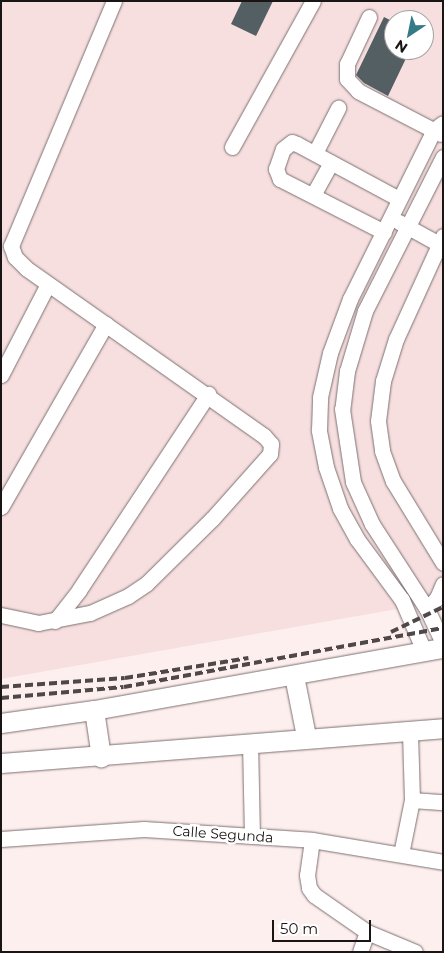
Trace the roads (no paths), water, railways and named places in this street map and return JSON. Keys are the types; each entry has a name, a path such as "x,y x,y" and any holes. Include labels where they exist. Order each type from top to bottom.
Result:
{"main road":[{"path":"1,723 94,710 294,676 437,648"},
{"path":"294,676 306,736"},
{"path":"94,710 101,757"},
{"path":"1,763 101,757 306,736 443,728"}],"street":[{"path":"1,615 38,623 55,621 112,605 146,584 212,519 270,454 271,444 264,436 208,394 48,284 15,257 11,246 114,1"},
{"path":"232,146 313,1"},
{"path":"369,17 347,64 347,79 358,91 440,129 399,199 350,299 332,347 320,397 319,430 326,467 340,508 357,538 437,648"},
{"path":"315,153 338,108"},
{"path":"399,199 292,142 283,149 276,169 280,179 313,196 387,225 408,227 441,240 396,339 384,381 378,421 382,451 393,481 443,564"},
{"path":"437,648 427,609 372,524 353,482 342,409 347,370 360,325 443,157"},
{"path":"313,196 331,163"},
{"path":"1,374 48,284"},
{"path":"1,507 106,324"},
{"path":"55,621 79,590 208,394"},
{"path":"427,609 437,598 443,584"},
{"path":"401,854 412,800 410,731"},
{"path":"250,742 252,836"},
{"path":"412,800 443,802"},
{"name":"Calle Segunda","path":"1,839 144,829 312,840 443,862"},
{"path":"312,840 307,875 309,888 326,905 367,932 415,952"},
{"path":"360,952 367,932"}],"railway":[{"path":"391,632 443,607"},
{"path":"1,698 124,687 443,628"},
{"path":"1,687 125,678 248,658"}]}
